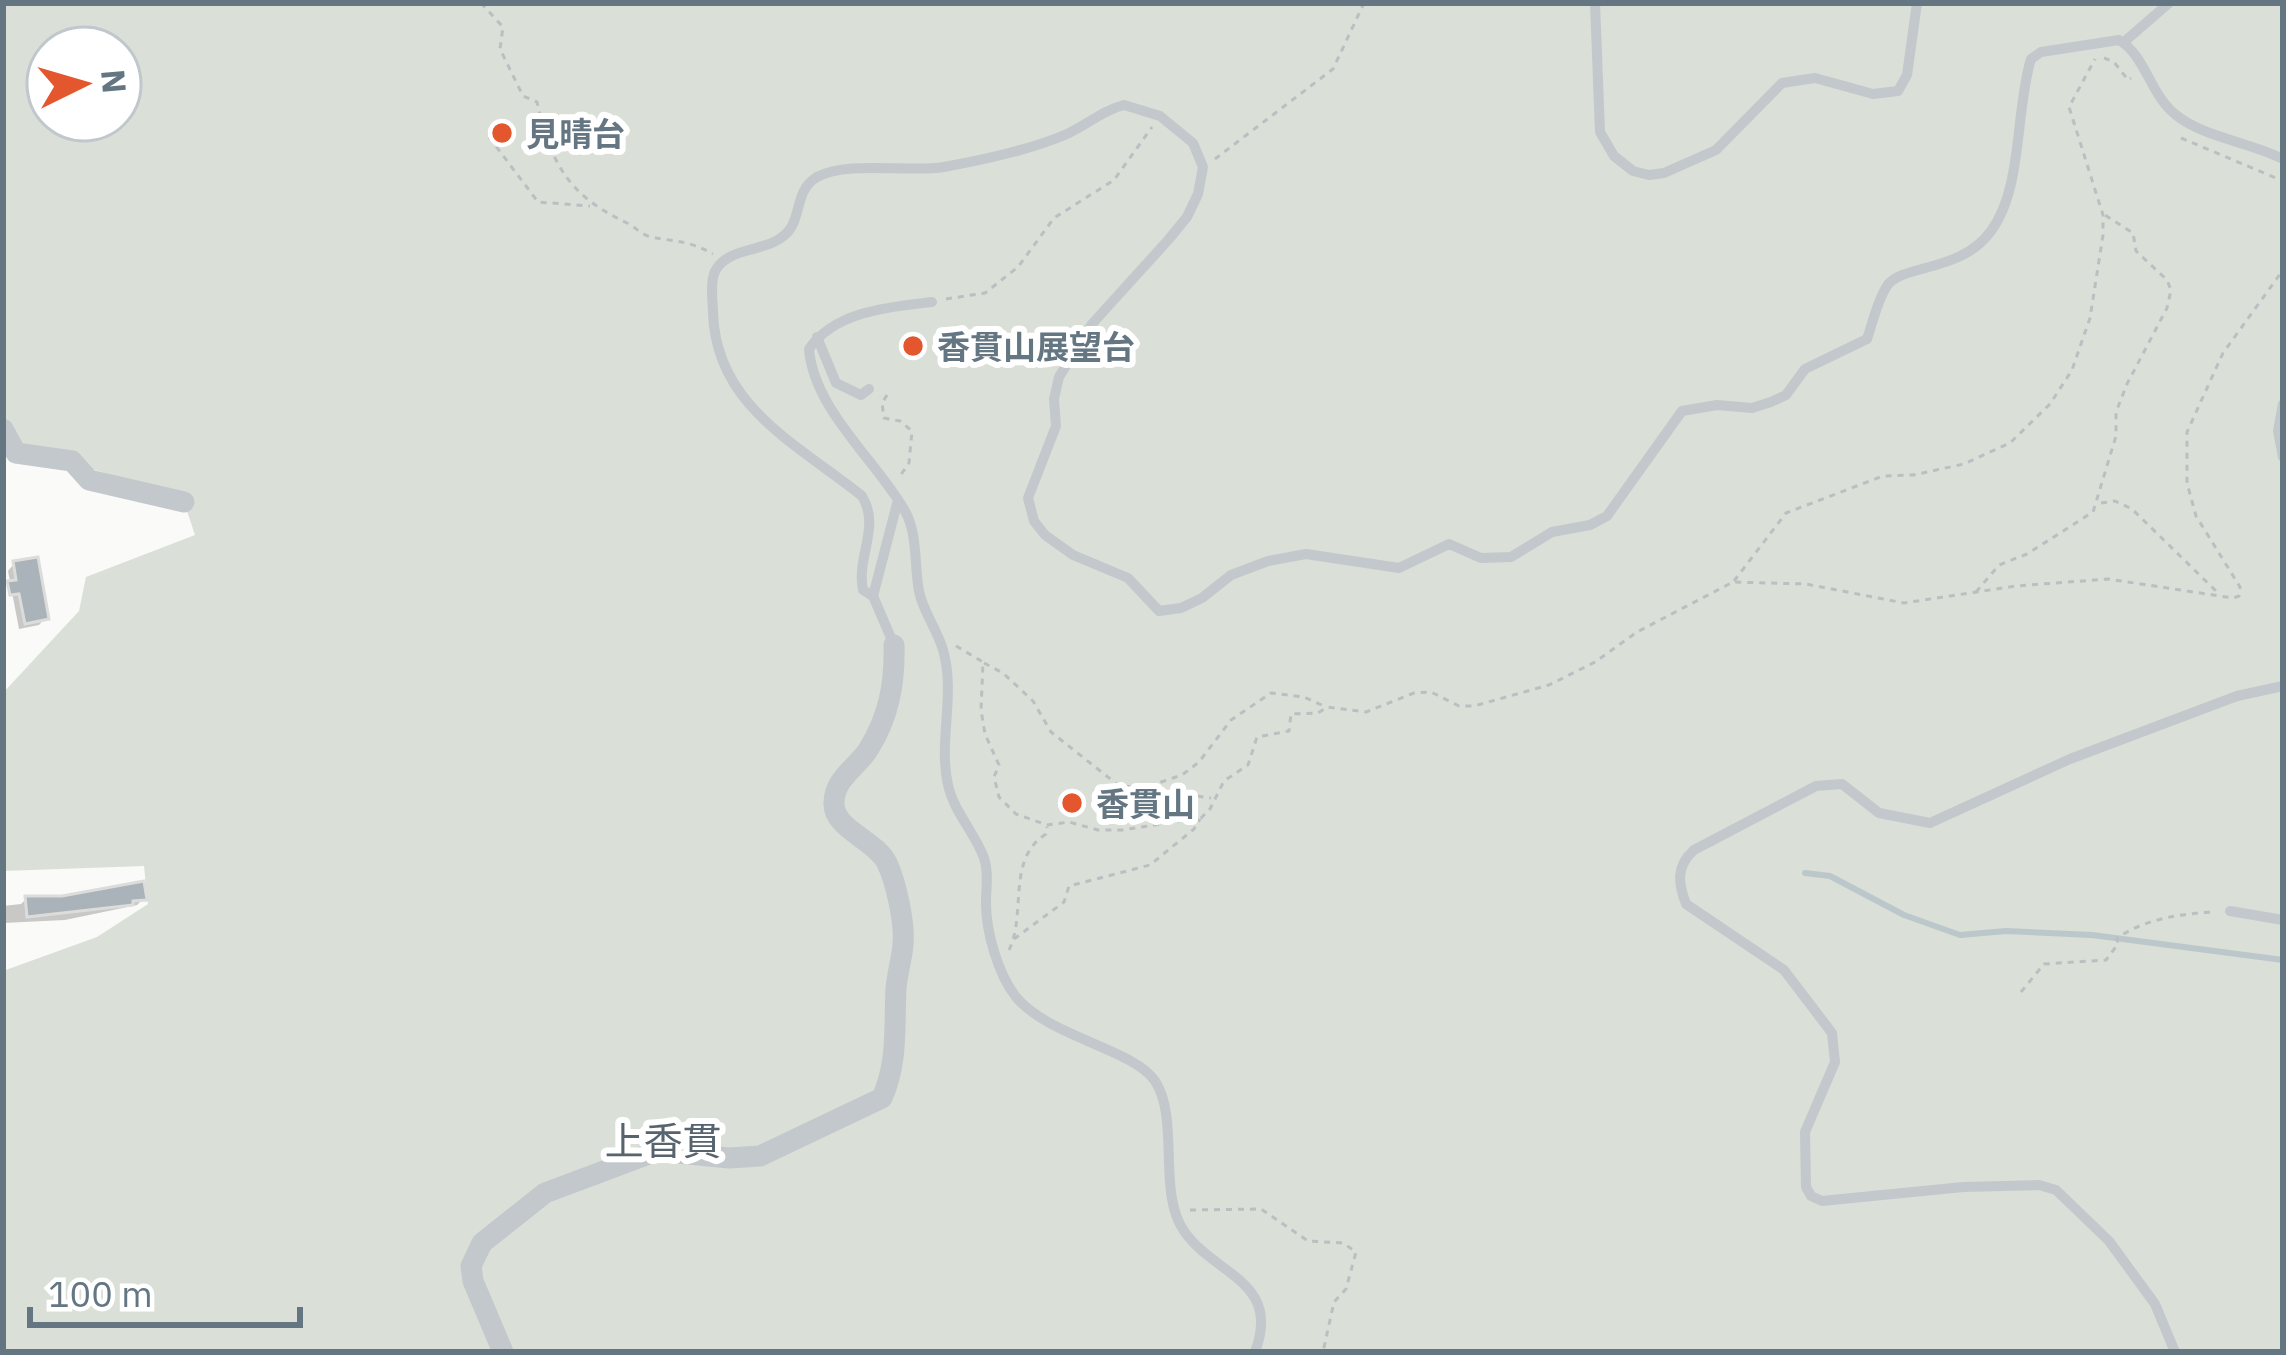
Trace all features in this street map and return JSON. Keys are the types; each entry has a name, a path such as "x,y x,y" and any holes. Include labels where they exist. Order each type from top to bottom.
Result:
{"street":[{"path":"3,429 16,453 72,461 89,480 184,502"},
{"path":"503,1352 471,1267 482,1244 545,1193 658,1151 760,1156 882,1097 895,1062 896,988 903,944 898,909 888,866 877,848 840,820 834,809 839,783 867,751 884,717 893,692 894,645"}],"lane":[{"path":"1595,3 1600,132 1614,157 1649,175 1679,168 1724,145 1782,83 1815,78 1873,94 1898,91 1907,75 1917,3"},
{"path":"2124,42 2169,3"},
{"path":"894,645 873,596 863,590 860,581 871,520 862,496 760,417 720,364 716,268 784,237 796,218 797,200 806,185 827,172 945,166 1041,142 1124,105 1160,116 1193,143 1203,167 1198,194 1186,217 1092,324 1059,377 1054,399 1056,426 1028,498 1034,521 1045,535 1090,565 1113,569 1128,578 1159,611 1181,608 1231,575 1268,561 1306,554 1400,568 1449,544 1496,560 1552,532 1590,525 1606,516 1682,411 1717,405 1752,407 1786,395 1805,369 1867,339 1888,284 1898,276 1971,253 1992,231 2005,206 2031,59 2041,52 2109,40 2124,42 2175,115 2283,159"},
{"path":"932,302 865,314 830,327 809,349 815,377 887,481 911,525 920,594 943,646 949,692 948,786 984,856 987,918 1000,967 1014,994 1030,1011 1155,1081 1183,1231 1251,1292 1262,1318 1255,1352"},
{"path":"817,337 836,383 861,395 869,389"},
{"path":"2283,404 2278,431 2283,457"},
{"path":"873,596 898,500"},
{"path":"2175,1352 2155,1304 2109,1241 2056,1190 2039,1185 1963,1186 1822,1201 1811,1196 1806,1187 1804,1132 1834,1062 1832,1033 1784,970 1686,904 1680,868 1694,850 1816,786 1842,784 1879,814 1930,823 2070,759 2237,697 2283,686"},
{"path":"2230,910 2283,920"}],"path":[{"path":"481,3 503,27 500,49 523,96 537,102 546,142 565,175 592,206 646,236 678,238 725,260"},
{"path":"1203,167 1333,69 1364,3"},
{"path":"1148,787 1182,775 1199,762 1231,720 1271,693 1366,712 1414,693 1431,692 1459,706 1474,706 1550,685 1733,582 1786,513 1883,476 1964,464 2010,442 2050,404 2072,370 2090,318 2103,215 2069,107 2095,59 2108,59 2131,81 2120,52 2124,42"},
{"path":"932,302 985,293 1018,267 1054,218 1114,180 1160,116"},
{"path":"489,137 538,202 592,206"},
{"path":"1976,593 1999,565 2048,542 2093,512 2116,436 2116,412 2167,308 2171,290 2167,280 2136,250 2133,233 2103,215"},
{"path":"1733,582 1806,584 1904,602 2108,579 2239,596 2240,587 2195,516 2187,483 2188,432 2223,353 2283,270"},
{"path":"886,395 884,418 908,424 913,439 909,463 900,477 887,481"},
{"path":"2099,503 2115,501 2132,509 2217,593"},
{"path":"943,646 958,647 1014,682 1033,700 1052,732 1107,779 1118,785 1213,799"},
{"path":"983,662 981,710 985,734 999,765 995,786 1016,814 1047,825 1069,822 1098,830 1201,818"},
{"path":"1014,939 1064,902 1069,886 1150,865 1194,830 1224,781 1247,765 1261,734 1285,733 1291,714 1327,707"},
{"path":"1000,967 1014,939 1020,878 1030,844 1046,834 1047,825"},
{"path":"2021,992 2044,964 2106,960 2117,938 2135,925 2185,913 2230,910"},
{"path":"1176,1210 1261,1208 1308,1241 1342,1243 1356,1252 1346,1289 1334,1302 1323,1352"}],"shaded area":[{"path":"3,3 2283,3 2283,1352 3,1352 3,971 97,937 148,904 144,866 3,871 3,693 79,611 86,577 195,535 182,496 11,445 3,433"}],"building":[{"path":"38,557 49,619 25,624 19,594 10,595 7,581 16,580 13,561"},
{"path":"144,881 147,900 133,901 133,905 27,917 25,896 62,896"}],"waterway":[{"path":"1805,873 1830,876 1904,915 1960,935 2006,931 2092,935 2283,960"}],"place":[{"name":"見晴台","path":"502,133"},
{"name":"香貫山展望台","path":"913,346"},
{"name":"香貫山","path":"1072,803"}],"district":[{"name":"上香貫","path":"663,1140"}]}
